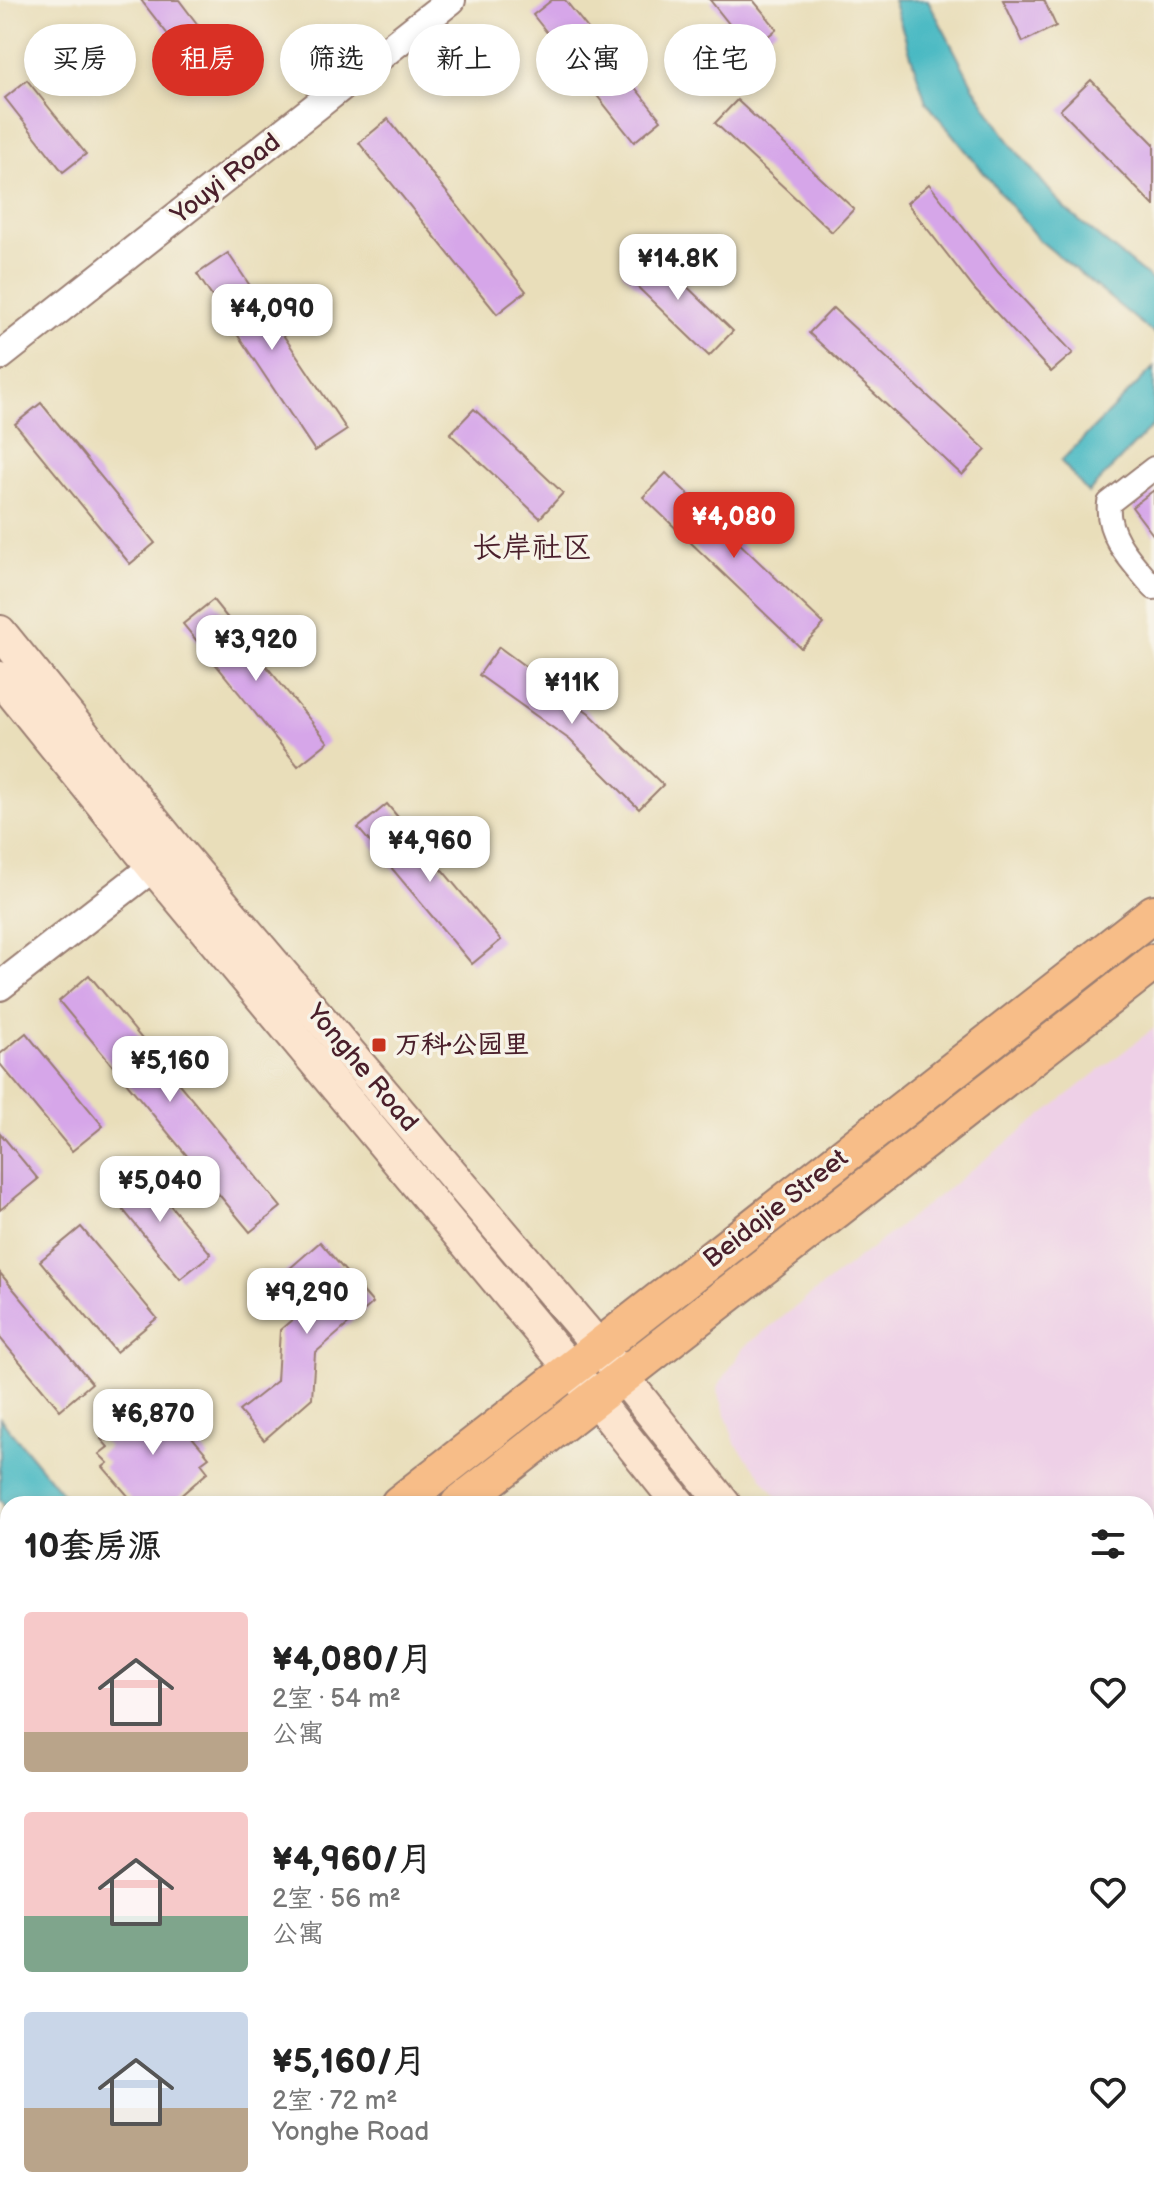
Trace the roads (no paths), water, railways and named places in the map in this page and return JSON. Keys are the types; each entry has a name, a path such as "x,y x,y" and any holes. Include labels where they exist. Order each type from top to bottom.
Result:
{"main road":[{"name":"Yonghe Road","path":"0,632 177,850 599,1347 718,1496"},
{"name":"Yonghe Road","path":"0,678 673,1496"},
{"name":"Beidajie Street","path":"409,1496 1154,913"},
{"name":"Beidajie Street","path":"469,1496 1154,962"}],"street":[{"name":"Youyi Road","path":"0,356 451,0"},
{"path":"1154,468 1109,503 1107,516 1110,528 1128,556 1154,588"},
{"path":"0,986 153,867"}],"water":[{"path":"893,0 928,0 974,88 1013,147 1066,210 1154,282 1154,334 1038,239 926,102"},
{"path":"1154,367 1154,424 1088,493 1061,461"},
{"path":"0,1418 64,1496 0,1496"}],"place":[{"name":"万科·公园里","path":"379,1045"}],"district":[{"name":"长岸社区","path":"532,548"}]}
